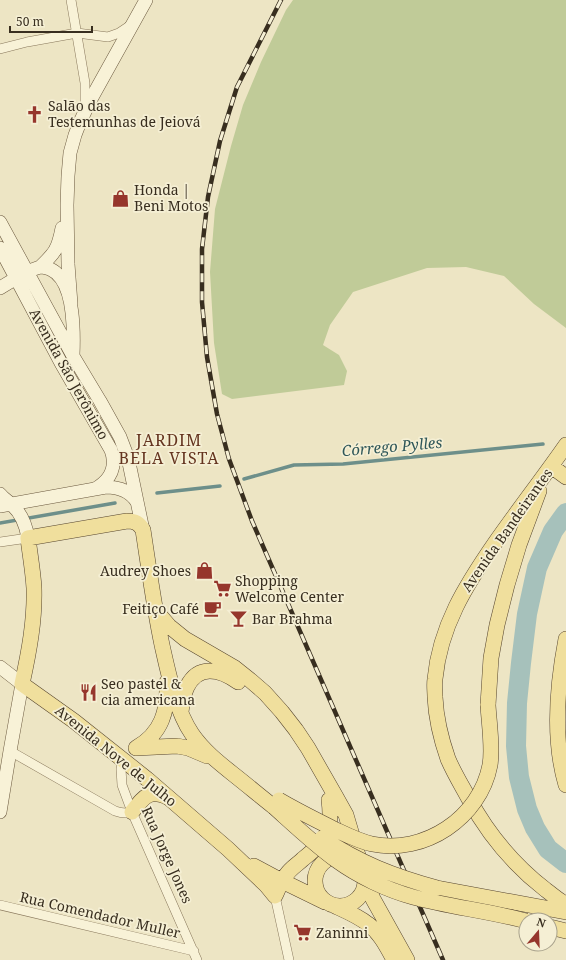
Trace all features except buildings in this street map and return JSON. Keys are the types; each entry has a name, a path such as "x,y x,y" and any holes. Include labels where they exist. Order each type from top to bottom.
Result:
{"main road":[{"path":"0,288 40,267 56,251 63,228 70,153 75,135 85,112 146,0"},
{"path":"66,205 71,304"},
{"name":"Avenida São Jerônimo","path":"0,222 22,276 61,363 114,457 114,464 111,474 102,485 95,489"},
{"name":"Avenida São Jerônimo","path":"0,248 49,310 73,356 100,400 120,437 128,458 138,503 155,609 166,665 175,696 191,733 218,762"},
{"name":"Avenida São Jerônimo","path":"40,267 53,270 63,281 71,304 74,328 73,356"},
{"name":"Avenida Bandeirantes","path":"566,445 514,515 462,594 448,624 440,650 435,680 436,708 441,734 449,760 477,814 497,842 516,864 538,884 566,904"},
{"path":"276,804 357,839 371,844 384,846 403,845 434,837 468,812 476,801 488,774 490,765 491,753 488,705 491,658 500,612 519,545 548,471 566,477"},
{"path":"6,505 106,487 122,489 133,496 138,503"},
{"path":"0,494 6,505 21,515 28,534 34,588 30,644 0,812"},
{"path":"28,534 127,521 136,523 143,530"},
{"path":"155,609 169,626 185,639 229,665 250,680 265,693 296,730 308,748 346,815 373,899 407,960"},
{"path":"566,639 561,666 557,728 560,755 566,785"},
{"path":"123,759 127,754 145,743 152,736 162,720 166,708 166,665"},
{"name":"Avenida Nove de Julho","path":"0,667 123,759 228,849"},
{"path":"181,712 183,698 190,680 196,674 204,671 221,672 232,677 259,699 275,716 302,753 337,817 337,842 329,858"},
{"path":"136,748 177,746 200,752 218,762 342,851 391,874 437,888 566,912"},
{"path":"132,812 148,795 158,794 170,799"},
{"path":"228,849 266,885 275,896 287,874 299,862 316,849 326,836 330,828 331,815 329,800"},
{"path":"276,804 321,849 338,862 368,879 412,896 518,919"},
{"path":"228,849 282,881 360,918 369,924 377,932 394,960"},
{"path":"335,856 348,857 359,864 364,872 365,884 363,892 358,899 351,904 343,906 331,904 321,898 317,891 315,876 322,862 329,858 335,856"},
{"path":"299,862 294,873 294,879 305,893"}],"street":[{"path":"71,0 84,83 85,112"},
{"path":"0,49 27,42 77,33 108,36 119,33 133,23"},
{"path":"0,542 28,534"},
{"path":"10,751 115,811 127,813 132,812"},
{"name":"Rua Jorge Jones","path":"123,759 121,769 122,785 132,812 196,956"},
{"path":"275,896 289,960"},
{"name":"Rua Comendador Muller","path":"0,905 196,956"}],"green space":[{"path":"293,0 566,0 566,328 534,304 504,276 466,267 427,268 353,292 330,325 323,345 339,355 347,371 344,385 232,399 222,394 214,343 210,272 215,209 243,105 261,62 286,10"}],"waterway":[{"name":"Córrego Pylles","path":"244,479 294,465 343,464 543,444"},
{"name":"Córrego Pylles","path":"157,493 220,486"},
{"name":"Córrego Pylles","path":"0,523 115,503"},
{"path":"566,513 553,531 537,568 527,614 517,703 516,746 519,777 527,809 535,828 548,849 566,863"}],"railway":[{"path":"281,0 237,87 220,141 208,197 202,249 202,302 207,357 217,414 229,459 252,521 443,960"}],"place":[{"name":"Salão das Testemunhas de Jeiová","path":"35,114"},
{"name":"Honda | Beni Motos","path":"121,198"},
{"name":"Audrey Shoes","path":"204,571"},
{"name":"Shopping Welcome Center","path":"222,589"},
{"name":"Feitiço Café","path":"212,609"},
{"name":"Bar Brahma","path":"239,619"},
{"name":"Seo pastel & cia americana","path":"88,692"},
{"name":"Zaninni","path":"303,933"}],"district":[{"name":"JARDIM BELA VISTA","path":"169,449"}]}
